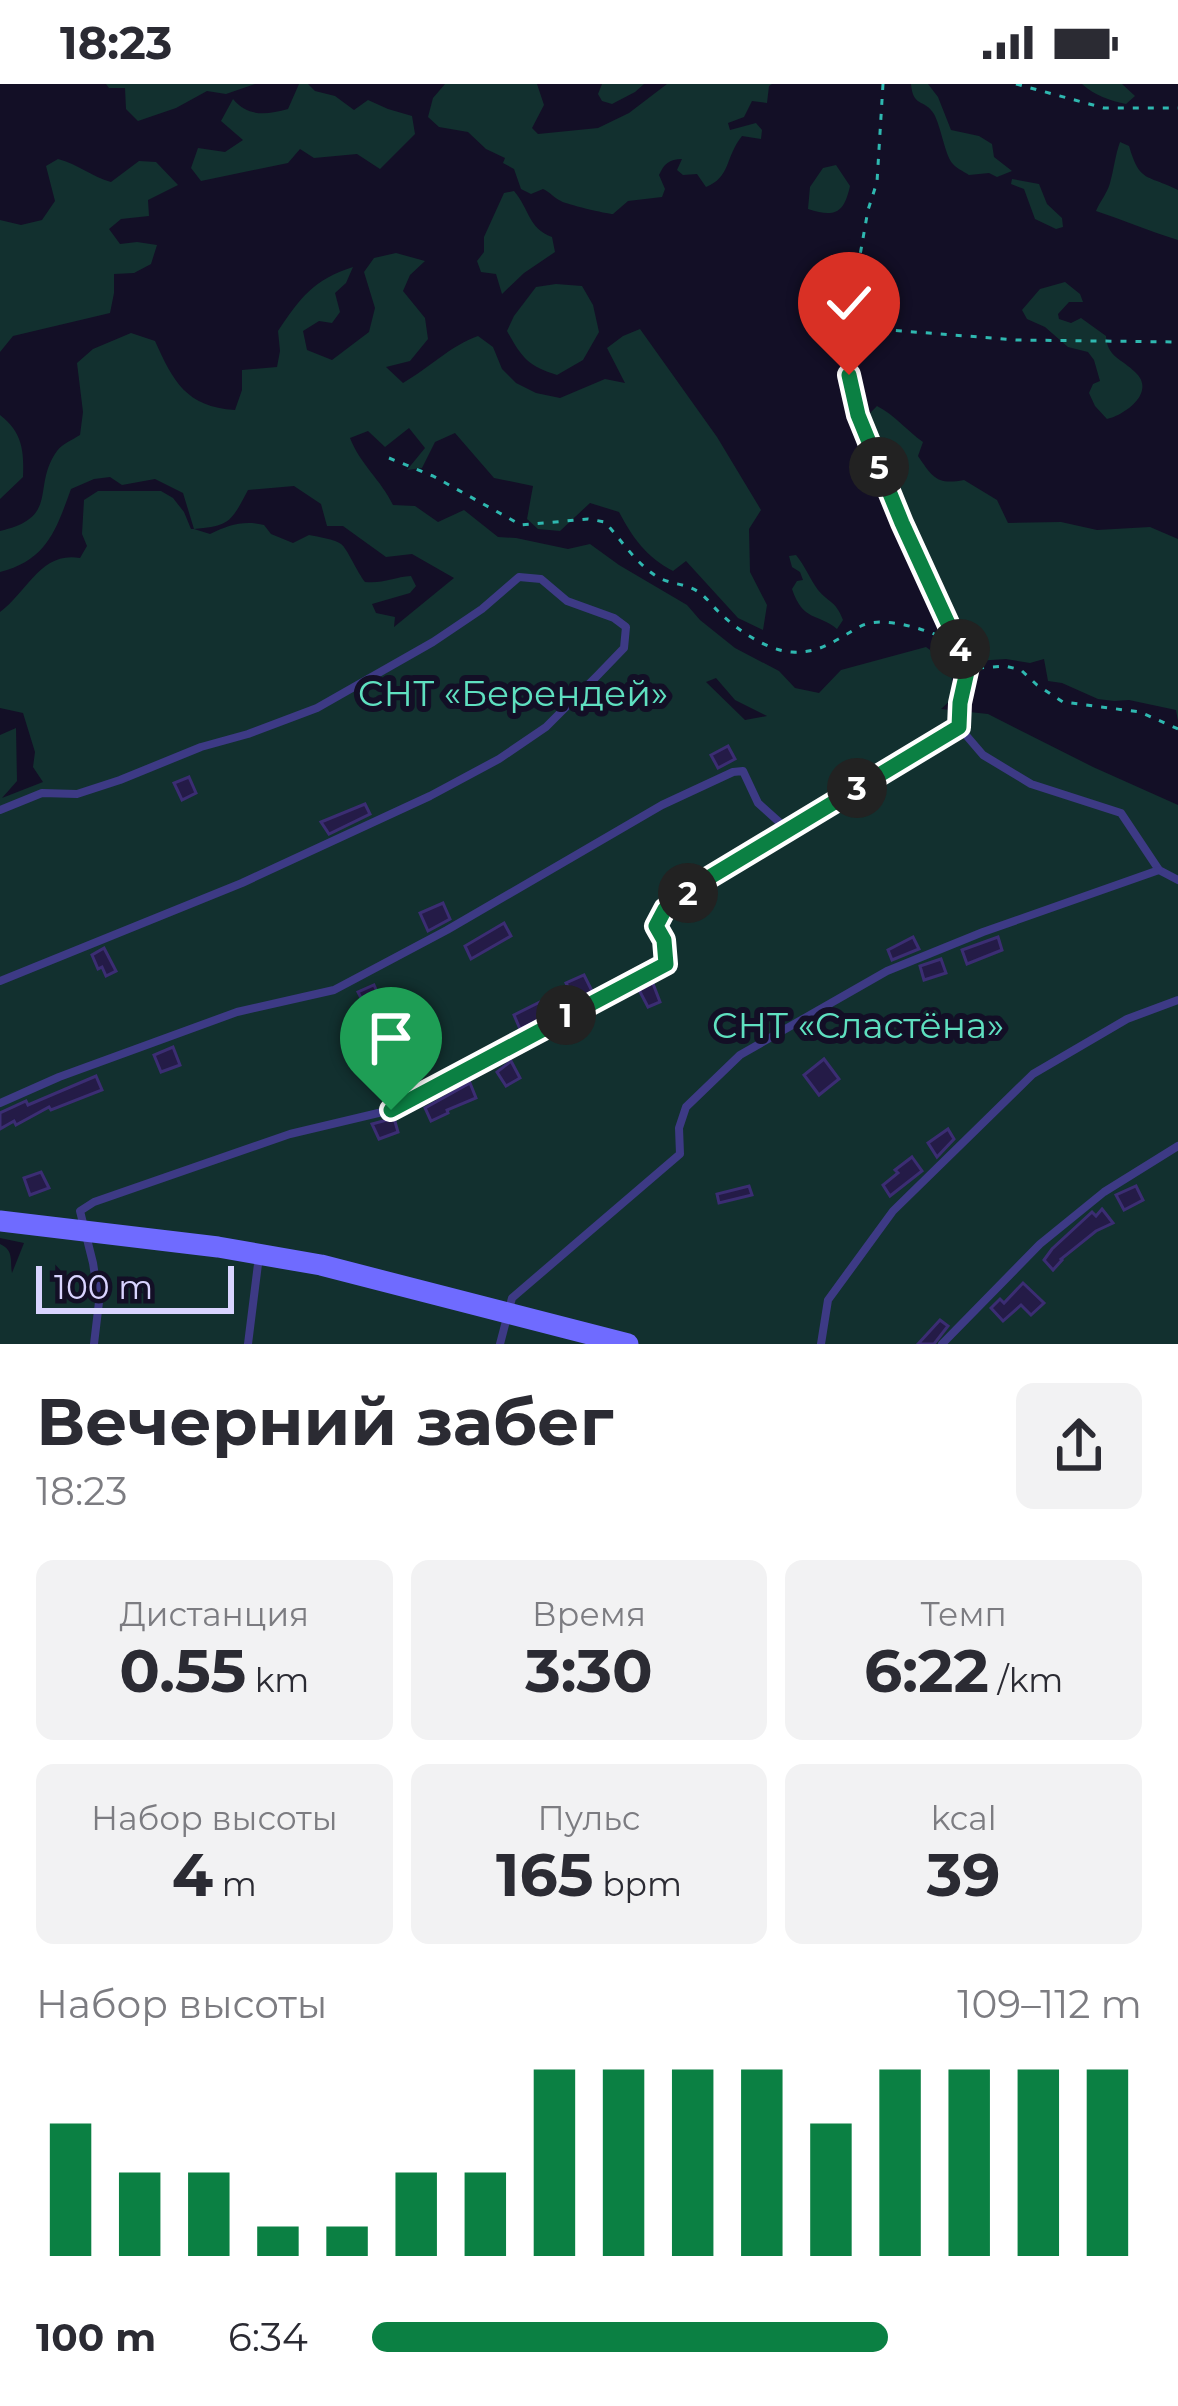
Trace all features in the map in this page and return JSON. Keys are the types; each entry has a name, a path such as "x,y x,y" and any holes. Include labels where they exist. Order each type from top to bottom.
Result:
{"street":[{"path":"0,1221 321,1265 628,1344"}],"lane":[{"path":"0,810 42,793 77,794 317,708 433,642 519,578 541,579 567,601 626,627 623,648 597,676 546,727 499,759 242,884 0,981"},
{"path":"968,667 959,727 983,755 1031,784 1121,813 1159,870 1178,880"},
{"path":"94,1344 99,1302 80,1211 94,1202 290,1134 391,1110 666,964 664,940 656,926 665,909 705,880 959,727"},
{"path":"0,1103 59,1076 237,1012 334,990 662,805 733,772 743,771 758,803 788,830"},
{"path":"500,1344 512,1298 680,1154 686,1107 740,1055 887,971 1159,870"},
{"path":"821,1344 828,1300 893,1211 1017,1090 1034,1074 1127,1019 1178,1000"},
{"path":"942,1344 1040,1244 1103,1192 1178,1146"},
{"path":"248,1344 259,1254"}],"path":[{"path":"883,84 877,182 853,295 849,375 858,415 958,646 968,667 1022,670 1063,701 1140,712 1178,728"},
{"path":"1016,84 1104,108 1178,108"},
{"path":"851,327 1017,340 1178,342"},
{"path":"389,458 433,476 521,525 588,519 605,522 657,577 700,592 735,628 787,653 813,651 837,642 875,620 925,631 958,646"}],"green space":[{"path":"106,84 255,84 226,94 207,91 138,121 126,109 125,88"},
{"path":"299,84 335,96 354,110 368,100 412,116 415,134 380,169 357,154 314,158 300,149 288,163 201,181 191,168 198,148 225,152 243,140 221,121 233,99 251,112 280,111 288,109"},
{"path":"445,84 537,84 544,105 532,128 538,134 598,128 629,113 667,84 772,84 767,103 752,101 744,117 728,123 730,130 756,123 762,130 761,139 742,136 714,183 706,187 697,174 683,175 677,170 682,159 674,160 659,175 665,189 662,197 628,201 613,214 564,202 543,189 531,194 521,189 514,169 503,163 505,158 468,132 439,127 428,117 433,98"},
{"path":"602,84 644,84 612,104 598,94"},
{"path":"911,84 928,84 951,130 992,144 994,157 1012,171 997,177 969,175 952,163 934,114 917,100"},
{"path":"1082,84 1122,84 1135,96 1126,104"},
{"path":"1120,142 1129,146 1146,176 1178,190 1178,240 1096,211 1109,187"},
{"path":"58,159 111,182 139,161 156,162 178,185 148,200 149,216 121,219 109,229 120,244 157,245 151,264 134,273 114,274 110,313 13,336 0,352 0,220 21,225 42,220 55,201 46,166"},
{"path":"836,165 850,186 845,202 832,213 808,209 810,187 823,168"},
{"path":"1012,179 1039,184 1063,227 1056,229 1035,219 1024,189 1011,184"},
{"path":"514,191 534,224 552,237 555,252 502,294 496,274 481,272 477,261 504,193"},
{"path":"396,253 425,261 410,275 403,291 425,318 428,339 410,361 386,367 403,383 478,336 493,347 502,369 516,383 560,398 605,379 625,383 607,348 640,329 717,437 761,510 749,529 750,572 767,605 763,630 738,618 686,561 673,571 655,560 619,512 590,503 560,531 538,529 527,519 533,486 494,478 455,433 435,442 422,468 407,470 425,448 409,428 385,447 368,431 350,438 393,505 415,506 438,522 464,510 498,537 568,549 590,544 687,605 735,648 779,671 795,688 819,693 841,670 926,647 951,665 953,698 941,709 988,714 1178,805 1178,1344 0,1344 0,1244 9,1253 12,1273 24,1243 0,1238 0,735 16,728 17,781 2,798 43,782 33,767 35,752 23,713 0,708 0,612 45,566 67,557 80,558 87,546 82,534 84,500 98,491 161,491 173,498 194,529 183,493 155,479 122,485 110,477 71,489 48,541 29,560 0,572 0,531 31,518 57,451 80,435 83,412 77,363 93,349 131,333 155,341 183,389 204,404 235,410 242,370 277,367 278,331 301,299 328,278 353,267 335,293 340,312 332,323 319,321 303,331 307,350 332,360 369,332 375,308 364,272 374,258","holes":["294,486 321,504 327,526 343,526 386,557 412,554 454,578 394,627 395,617 376,613 372,604 410,593 416,586 411,576 365,582 343,546 326,538 309,535 293,543 271,534 264,525 250,523 210,534 194,529 228,520 248,490","716,678 735,700 767,716 745,720 706,682"]},
{"path":"1065,282 1083,302 1069,302 1059,319 1071,323 1081,318 1106,336 1112,353 1141,380 1136,402 1114,417 1107,419 1089,393 1100,381 1088,352 1068,347 1027,319 1022,310 1040,289"},
{"path":"582,286 593,305 599,332 583,360 557,375 527,360 507,331 536,287"},
{"path":"877,406 923,442 918,456 932,475 964,480 997,500 1008,523 1061,522 1097,530 1150,527 1178,539 1178,721 1176,710 1098,699 1048,681 1044,659 1030,663 972,657 875,443 866,417"},
{"path":"0,415 17,435 23,477 0,499"},
{"path":"796,555 840,614 843,620 837,629 806,612 796,600 792,589 803,580 789,556"}],"building":[{"path":"728,746 735,759 718,768 711,755"},
{"path":"189,777 196,793 182,800 174,783"},
{"path":"365,804 370,814 329,834 321,822"},
{"path":"443,903 450,919 428,931 420,913"},
{"path":"504,923 511,936 471,959 465,946"},
{"path":"913,937 919,949 892,960 888,950"},
{"path":"998,937 1002,950 967,964 962,950"},
{"path":"104,948 116,971 106,976 92,955"},
{"path":"941,959 946,973 924,980 920,966"},
{"path":"584,975 593,993 575,1001 566,983"},
{"path":"652,981 660,1002 648,1007 638,988"},
{"path":"374,985 381,1001 366,1008 358,992"},
{"path":"548,998 555,1012 520,1029 514,1015"},
{"path":"173,1047 180,1065 161,1072 154,1055"},
{"path":"824,1059 839,1079 819,1095 804,1075"},
{"path":"511,1061 520,1078 506,1086 497,1072"},
{"path":"96,1076 102,1090 0,1129 0,1113"},
{"path":"470,1083 476,1098 431,1121 425,1108"},
{"path":"394,1118 398,1132 379,1139 372,1124"},
{"path":"948,1129 954,1139 937,1157 928,1143"},
{"path":"912,1157 922,1171 890,1196 883,1185"},
{"path":"41,1172 49,1188 30,1195 24,1178"},
{"path":"749,1186 752,1195 719,1203 717,1194"},
{"path":"1136,1186 1143,1200 1124,1210 1116,1195"},
{"path":"1102,1209 1113,1223 1096,1231 1053,1270 1044,1260 1052,1249 1092,1212 1096,1216"},
{"path":"1023,1283 1044,1303 1031,1315 1021,1305 1003,1321 991,1308 1000,1299 1004,1303"},
{"path":"940,1320 948,1326 934,1344 918,1344"}],"route":[{"path":"391,1110 666,964 664,940 656,926 665,909 705,880 959,727 968,667 902,523 858,415 849,375"}],"park label":[{"name":"СНТ «Берендей»","path":"513,693"},
{"name":"СНТ «Сластёна»","path":"858,1025"}]}
